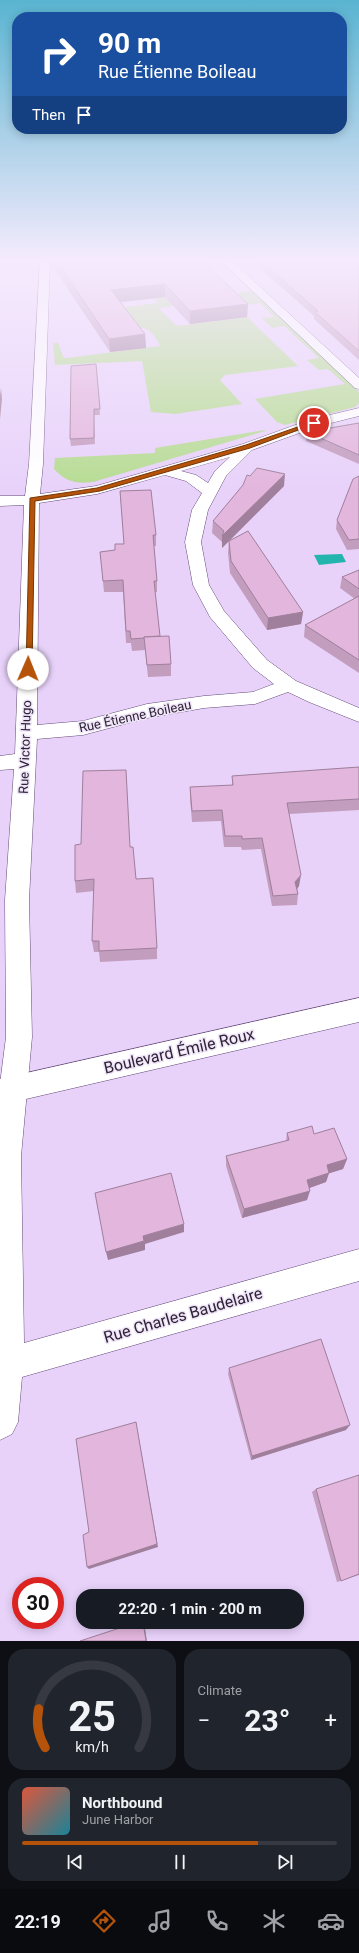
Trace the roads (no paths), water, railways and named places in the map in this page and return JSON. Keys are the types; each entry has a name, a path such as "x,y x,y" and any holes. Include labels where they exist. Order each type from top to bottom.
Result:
{"street":[{"name":"Rue Victor Hugo","path":"7,1091 19,1037 17,900 26,760 32,500 36,464 42,338"},
{"path":"308,338 359,385"},
{"path":"0,501 32,500 97,490 248,446 314,423 359,412"},
{"path":"248,446 220,474 209,491 200,510 193,542 201,586 216,613 260,664 289,685 316,698 359,715"},
{"path":"164,470 191,478 209,491"},
{"name":"Rue Étienne Boileau","path":"27,733 83,728 147,711 204,702 255,698 289,685"},
{"path":"0,763 26,760"},
{"name":"Boulevard Émile Roux","path":"7,1091 359,1010"},
{"path":"0,1422 3,1366 7,1091"},
{"name":"Rue Charles Baudelaire","path":"3,1366 359,1265"}]}
